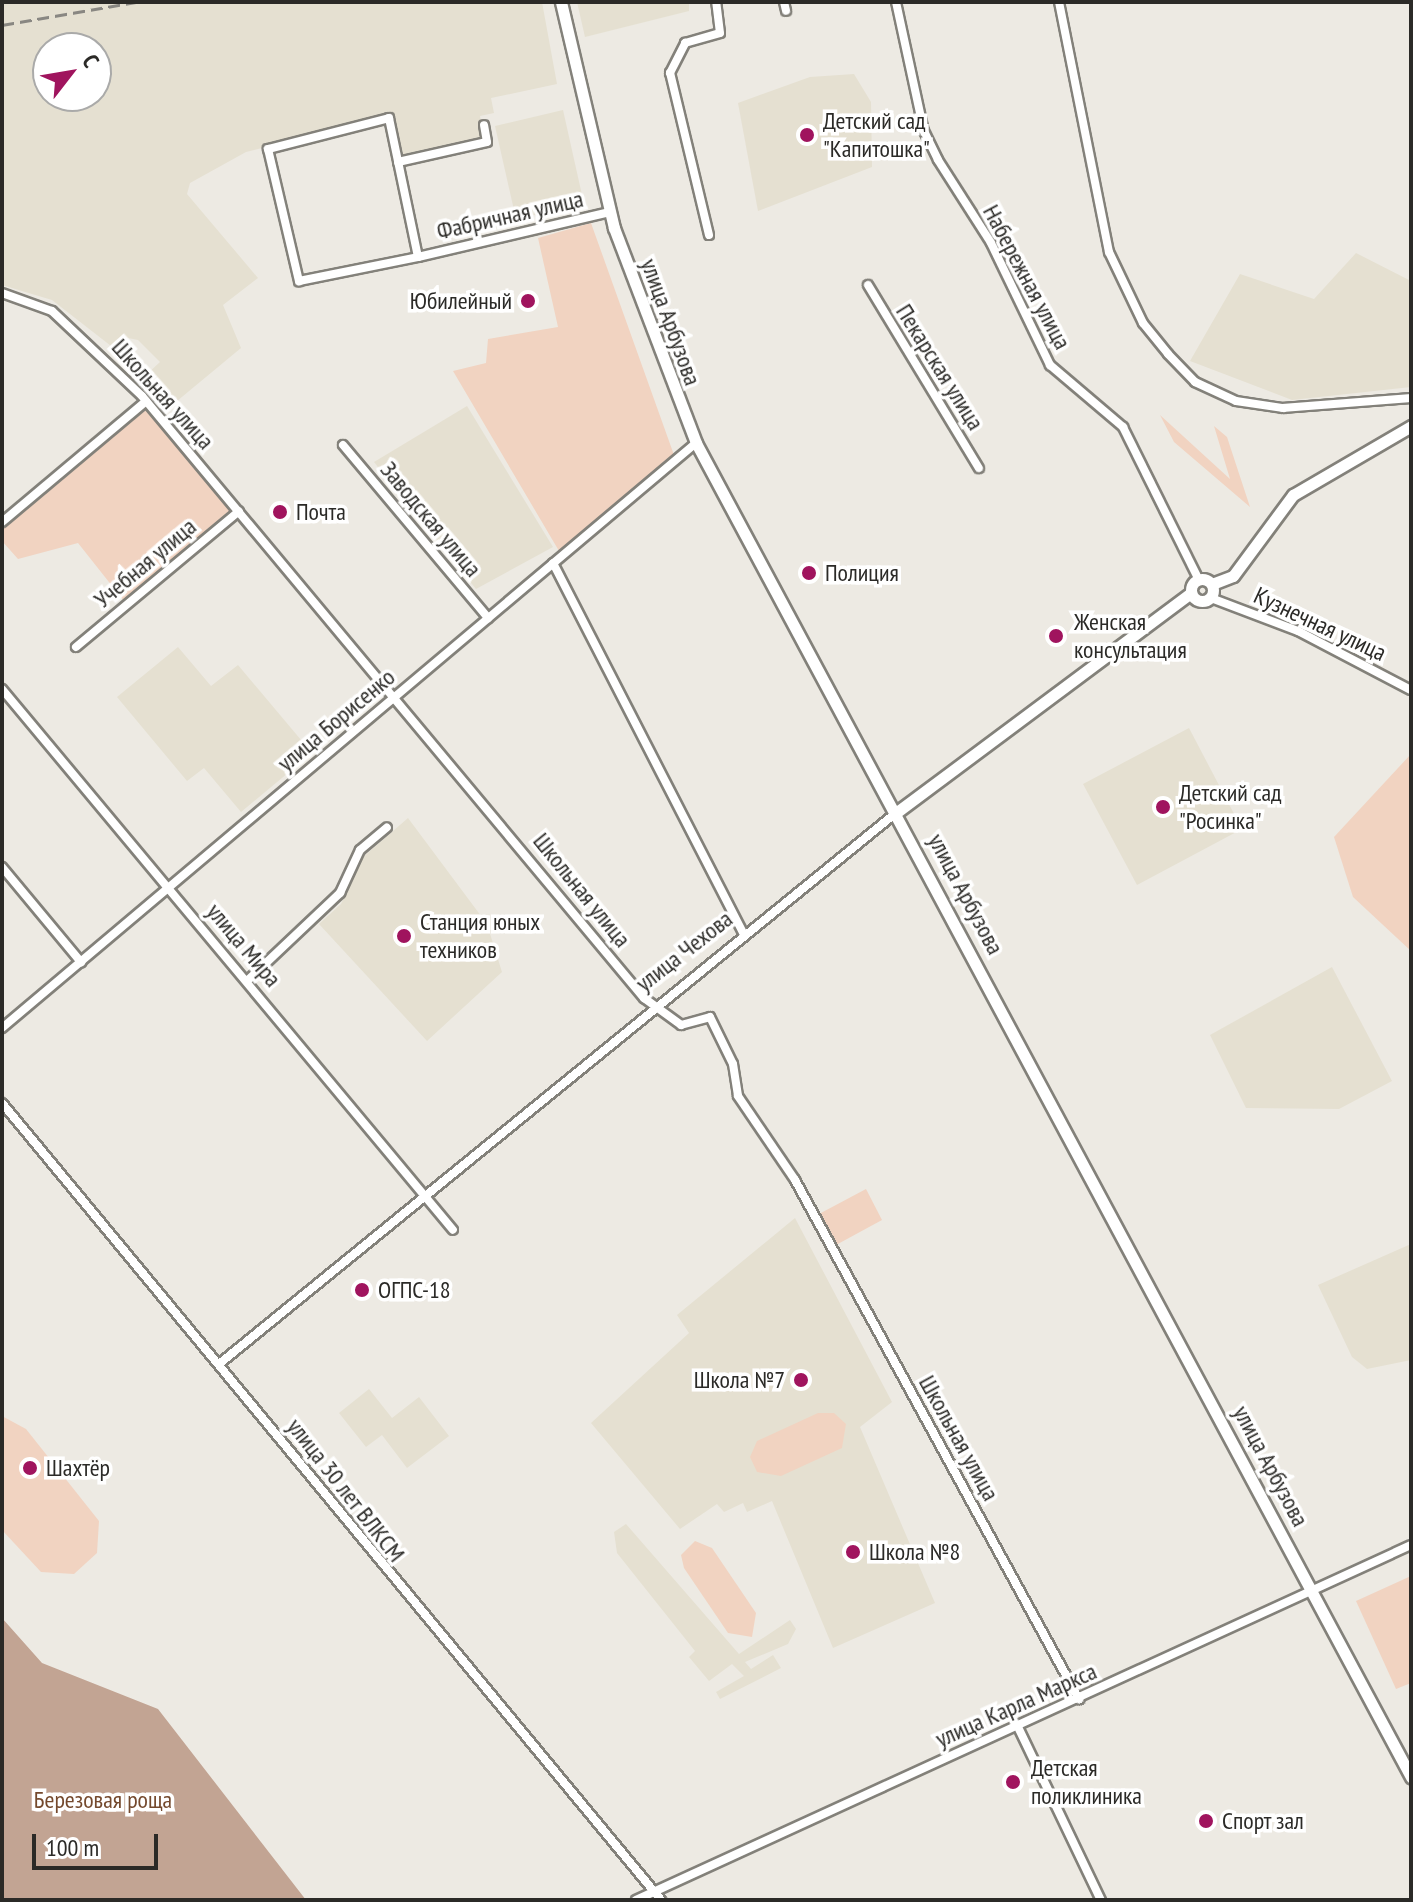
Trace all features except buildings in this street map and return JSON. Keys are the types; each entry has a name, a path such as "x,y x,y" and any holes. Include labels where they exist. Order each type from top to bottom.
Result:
{"street":[{"name":"улица Арбузова","path":"561,2 610,212 696,443 897,812 1411,1777"},
{"path":"709,235 670,73 681,47 720,33 716,2"},
{"name":"Набережная улица","path":"896,2 919,114 938,160 991,243 1050,365 1123,427 1199,580"},
{"path":"1059,2 1109,252 1143,323 1168,354 1195,382 1236,401 1283,408 1411,398"},
{"name":"Фабричная улица","path":"418,257 389,118 268,149 299,281 418,257 610,212"},
{"path":"398,162 487,142 484,125"},
{"name":"Пекарская улица","path":"868,285 979,468"},
{"name":"Школьная улица","path":"2,293 52,311 146,401 644,998 657,1001 681,1025 710,1017 733,1064 738,1096 764,1126 1079,1699"},
{"path":"2,522 146,401"},
{"path":"1212,584 1211,598 1199,602 1191,593 1199,580 1212,584 1233,576 1293,495 1411,426"},
{"name":"улица Борисенко","path":"2,1028 696,443"},
{"name":"Заводская улица","path":"343,445 488,618"},
{"name":"Учебная улица","path":"76,647 239,511"},
{"path":"553,563 743,933"},
{"name":"улица Чехова","path":"219,1364 422,1191 657,1001 897,812 1191,593"},
{"name":"Кузнечная улица","path":"1211,598 1298,631 1411,690"},
{"name":"улица Мира","path":"2,689 170,886 453,1230"},
{"path":"248,980 340,893 360,850 387,827"},
{"path":"2,867 81,962"},
{"name":"улица 30 лет ВЛКСМ","path":"2,1103 661,1900"},
{"name":"улица Карла Маркса","path":"636,1900 1411,1545"},
{"path":"1018,1727 1101,1900"}],"shaded area":[{"path":"2,2 542,2 557,84 491,98 494,113 480,116 484,136 400,157 391,116 246,152 190,183 187,194 258,278 223,305 241,348 171,406 145,376 160,362 138,340 128,338 120,353 52,300 2,285"},
{"path":"577,2 689,2 689,11 585,37"},
{"name":"Детский сад \"Капитошка\"","path":"854,74 871,102 872,167 758,211 738,103 810,77"},
{"path":"563,110 584,204 516,219 495,126"},
{"path":"591,223 674,455 559,551 453,371 486,363 488,339 558,327 538,238"},
{"path":"1356,253 1411,281 1411,387 1292,400 1190,361 1240,274 1314,299"},
{"path":"467,406 553,547 476,589 374,462"},
{"path":"145,409 233,510 124,601 78,543 18,559 2,541 2,527"},
{"path":"1160,415 1230,479 1214,426 1227,437 1250,507 1174,442"},
{"path":"178,647 211,686 238,665 312,753 241,812 204,768 187,781 117,697"},
{"name":"Детский сад \"Росинка\"","path":"1189,728 1242,829 1137,885 1083,784"},
{"path":"1411,754 1411,951 1353,897 1334,837"},
{"path":"408,818 487,924 502,972 427,1041 319,924 341,904 362,858"},
{"path":"1332,967 1392,1081 1339,1109 1246,1108 1210,1035"},
{"path":"866,1189 882,1220 836,1245 819,1214"},
{"path":"795,1218 892,1402 860,1427 935,1603 833,1648 772,1501 747,1512 743,1503 724,1512 717,1504 680,1529 591,1423 689,1333 677,1315"},
{"path":"1411,1244 1411,1360 1367,1369 1352,1357 1318,1285"},
{"path":"369,1389 392,1418 419,1397 449,1436 407,1468 382,1435 366,1447 339,1413"},
{"path":"818,1413 834,1413 846,1424 842,1448 781,1476 757,1472 750,1457 757,1441"},
{"name":"Шахтёр","path":"2,1416 26,1429 99,1521 97,1553 74,1574 41,1572 2,1530"},
{"path":"626,1524 739,1654 790,1620 796,1629 788,1644 745,1662 751,1669 773,1655 781,1668 720,1699 716,1692 744,1676 732,1664 709,1681 689,1657 695,1651 617,1553 614,1532"},
{"path":"695,1541 712,1548 756,1613 752,1637 728,1633 684,1568 681,1555"},
{"path":"1411,1576 1411,1683 1396,1689 1356,1601"}],"green space":[{"name":"Березовая роща","path":"2,1618 42,1663 158,1709 306,1900 2,1900"}],"railway":[{"path":"2,25 136,2"}],"place":[{"name":"Детский сад \"Капитошка\"","path":"807,135"},
{"name":"Юбилейный","path":"528,301"},
{"name":"Почта","path":"280,512"},
{"name":"Полиция","path":"809,573"},
{"name":"Женская консультация","path":"1056,636"},
{"name":"Детский сад \"Росинка\"","path":"1163,807"},
{"name":"Станция юных техников","path":"404,936"},
{"name":"ОГПС-18","path":"362,1290"},
{"name":"Школа №7","path":"801,1380"},
{"name":"Шахтёр","path":"30,1468"},
{"name":"Школа №8","path":"853,1552"},
{"name":"Детская поликлиника","path":"1013,1782"},
{"name":"Спорт зал","path":"1206,1821"}]}
